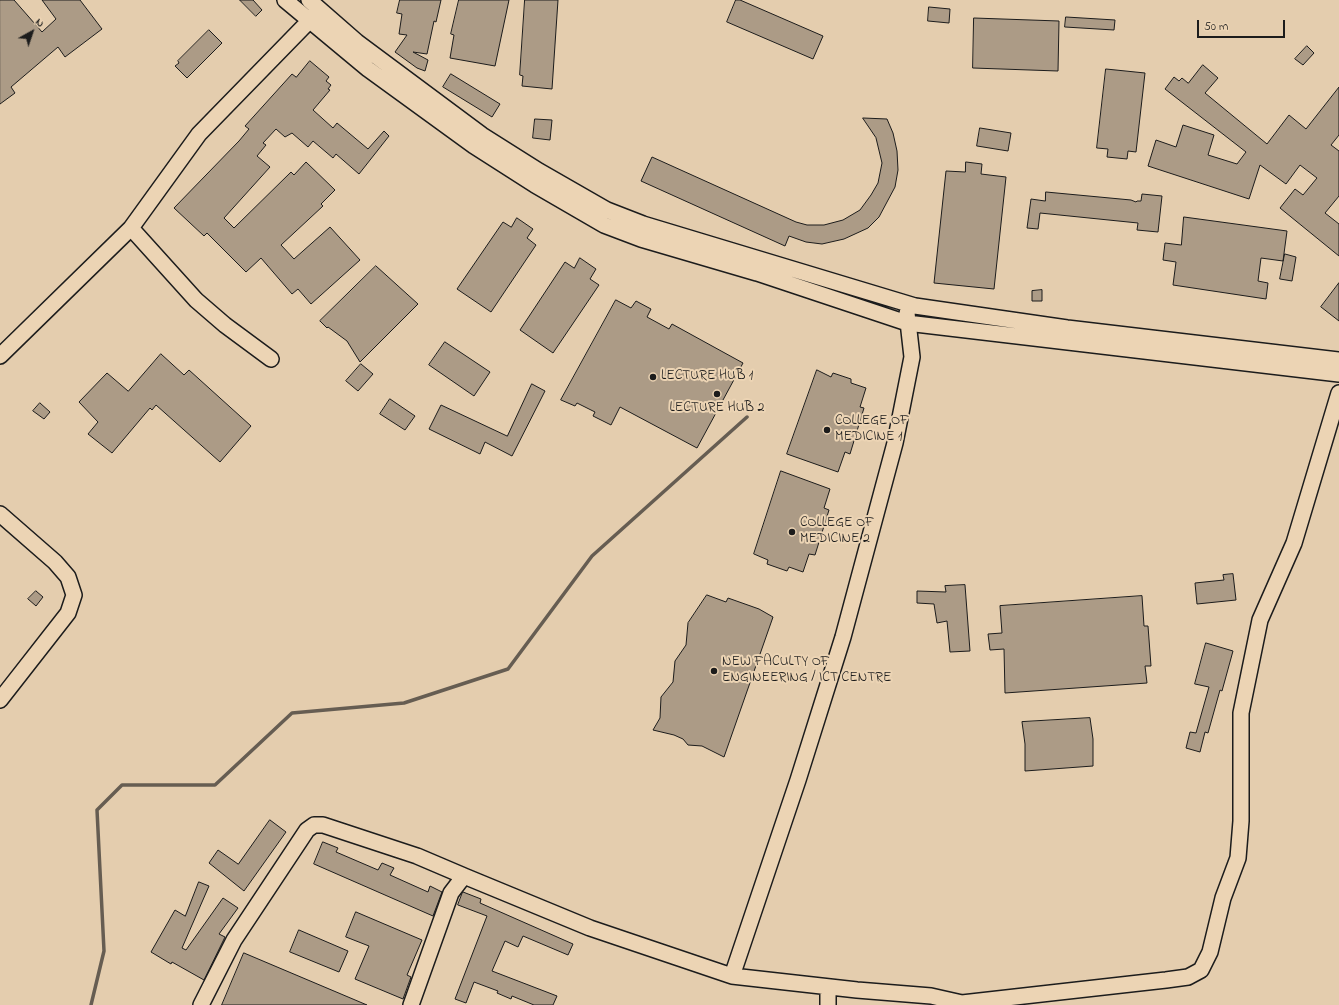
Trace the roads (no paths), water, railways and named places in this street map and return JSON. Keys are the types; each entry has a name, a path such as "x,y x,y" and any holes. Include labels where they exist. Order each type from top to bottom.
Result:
{"street":[{"path":"285,0 313,10 368,69 474,146 554,188 643,224 915,306 1067,328 1339,360"},
{"path":"0,356 131,228 200,134 313,10"},
{"path":"554,188 604,225 642,239 757,273 907,323 1339,374"},
{"path":"131,228 196,300 225,325 270,359"},
{"path":"732,976 798,780 847,622 895,443 912,357 907,323 907,303"},
{"path":"201,1005 234,940 307,830 314,825 323,825 417,856 590,928 732,976 828,987 931,996 962,1003 1188,977 1201,970 1210,952 1222,898 1238,858 1242,821 1241,713 1260,620 1294,543 1339,393"},
{"path":"0,514 55,562 68,577 74,595 68,613 0,700"},
{"path":"412,1005 451,893 464,876"},
{"path":"828,987 828,1005"}],"waterway":[{"path":"91,1005 104,951 97,810 122,785 215,785 292,713 404,703 508,669 592,556 747,417"}],"place":[{"name":"LECTURE HUB 1","path":"653,377"},
{"name":"LECTURE HUB 2","path":"717,394"},
{"name":"COLLEGE OF MEDICINE 1","path":"827,430"},
{"name":"COLLEGE OF MEDICINE 2","path":"792,532"},
{"name":"NEW FACULTY OF ENGINEERING / ICT CENTRE","path":"714,671"}]}
